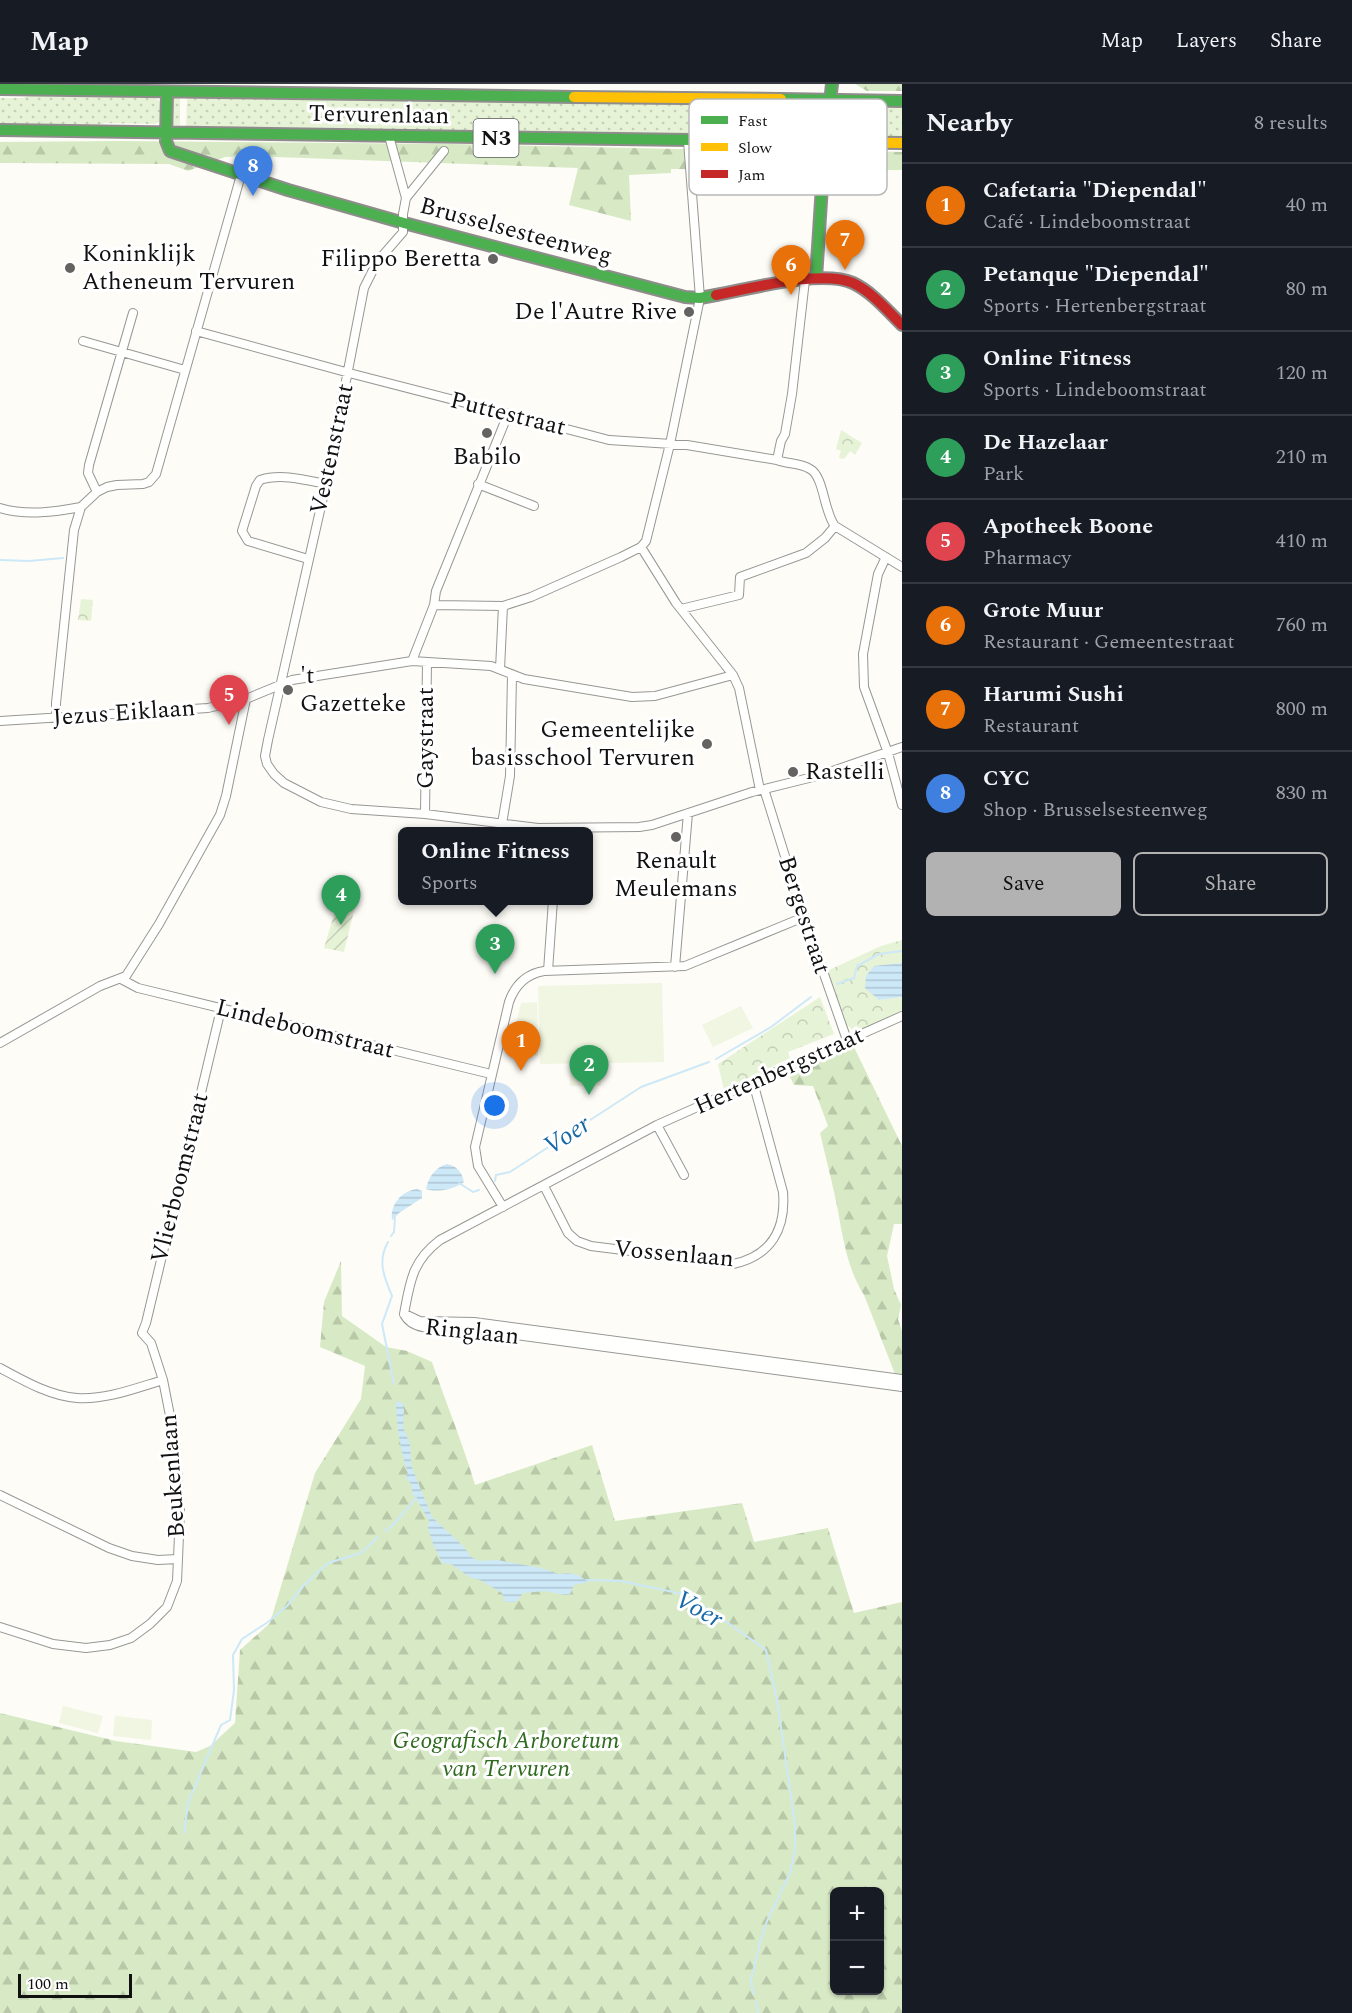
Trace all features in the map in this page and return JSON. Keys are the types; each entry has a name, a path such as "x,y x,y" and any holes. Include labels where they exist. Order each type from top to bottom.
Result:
{"main road":[{"path":"830,99 832,84"},
{"name":"Tervurenlaan","path":"0,89 21,86 167,92 747,99"},
{"name":"Brusselsesteenweg","path":"167,92 168,148 174,154 404,223 685,297 700,298 811,279 842,279 852,282 902,325"},
{"name":"Tervurenlaan","path":"887,101 902,101"},
{"name":"Tervurenlaan","path":"0,130 688,141"},
{"name":"Tervurenlaan","path":"887,142 902,142"},
{"path":"811,279 820,195"}],"street":[{"path":"389,136 406,198 404,223"},
{"path":"688,141 689,154"},
{"path":"406,198 444,151"},
{"path":"57,718 56,703 74,530 81,507 97,492 117,485 143,484 153,479 241,175"},
{"path":"434,605 503,606 531,597 641,548 646,541 670,444 700,298 692,195"},
{"name":"Vestenstraat","path":"404,223 402,234 377,262 362,297 326,484 279,685 265,756 274,774 284,783 303,794 338,806 365,811 425,814 529,827"},
{"path":"777,459 785,434 811,279"},
{"path":"97,492 88,473 89,465 133,313"},
{"name":"Puttestraat","path":"196,331 348,373 609,440 670,444 777,459 787,464 808,468 816,474 829,518 835,526"},
{"path":"83,341 185,370"},
{"path":"412,661 434,605 436,591 508,414"},
{"path":"308,560 248,541 242,531 255,486 260,480 272,477 326,484"},
{"path":"478,484 534,506"},
{"path":"0,508 19,513 42,513 81,507"},
{"path":"681,609 739,595 740,577 806,553 825,538 835,526 902,567"},
{"name":"Bergestraat","path":"641,548 663,585 724,661 739,688 762,790 847,1040"},
{"path":"886,557 875,585 863,666 865,692 888,753 902,805"},
{"path":"500,669 503,606"},
{"name":"Jezus Eiklaan","path":"0,721 208,708 246,699 292,680 412,661 491,666 524,679 632,697 655,696 733,675"},
{"name":"Gaystraat","path":"425,814 427,662"},
{"path":"502,824 510,776 512,675"},
{"path":"0,1043 106,983 121,979 128,972 159,924 220,815 246,699"},
{"name":"Vestenstraat","path":"593,827 639,827 821,775 902,747"},
{"path":"675,967 688,813"},
{"path":"549,971 553,905"},
{"path":"503,1207 481,1173 475,1154 491,1074 512,994 517,986 531,975 549,971 685,966 804,917"},
{"name":"Lindeboomstraat","path":"121,979 138,988 491,1074"},
{"name":"Vlierboomstraat","path":"151,1343 142,1333 142,1328 146,1323 221,1009"},
{"name":"Hertenbergstraat","path":"404,1314 410,1280 416,1266 440,1240 657,1125 902,1016"},
{"name":"Vossenlaan","path":"544,1186 568,1233 577,1242 591,1246 733,1264 753,1258 766,1249 772,1241 782,1219 784,1206 783,1192 753,1082"},
{"path":"657,1125 684,1175"},
{"name":"Ringlaan","path":"404,1314 420,1321 474,1322 902,1379"},
{"name":"Ringlaan","path":"404,1314 408,1322 421,1328 471,1329 902,1387"},
{"name":"Beukenlaan","path":"0,1627 53,1644 86,1647 110,1646 130,1638 150,1624 167,1607 177,1581 180,1511 178,1476 175,1441 163,1380 151,1343"},
{"path":"0,1368 36,1387 77,1398 113,1394 163,1380"},
{"path":"0,1495 124,1554 158,1560 178,1559"}],"green space":[{"path":"855,84 902,84 902,91 867,91"},
{"path":"31,95 155,97 162,104 162,120 155,124 105,123 93,127 0,126 0,98 22,98"},
{"path":"173,97 180,97 180,128 171,126"},
{"path":"187,97 689,103 689,135 186,128"},
{"path":"887,106 902,106 902,137 887,137"},
{"path":"0,142 453,144 689,149 689,169 671,169 671,173 629,175 631,221 569,205 578,168 246,156 225,157 188,171 169,164 0,163"},
{"path":"887,152 902,152 902,170 887,170"},
{"path":"841,430 862,443 855,455 850,451 845,458 841,459 839,457 841,451 836,449"},
{"path":"81,599 93,600 91,621 78,620"},
{"path":"339,898 356,902 344,952 324,948"},
{"path":"902,940 902,963 887,965 879,1000 902,997 902,1012 856,1032 844,1023 827,971 881,946"},
{"path":"662,983 664,1062 540,1064 538,986"},
{"path":"820,997 834,1034 788,1052 790,1058 724,1090 718,1064"},
{"path":"537,1002 538,1032 514,1032 521,1003"},
{"path":"741,1006 753,1028 713,1047 702,1025"},
{"path":"514,1032 538,1032 538,1056 510,1049"},
{"path":"853,1045 902,1146 902,1224 894,1224 887,1256 894,1289 901,1305 898,1319 902,1331 902,1374 895,1374 850,1265 820,1133 828,1126 813,1086 794,1085 788,1073"},
{"path":"601,1065 601,1086 570,1086 570,1066"},
{"name":"Geografisch Arboretum van Tervuren","path":"341,1261 342,1316 386,1347 407,1351 432,1362 475,1485 592,1445 615,1521 742,1503 754,1542 828,1528 854,1613 902,1602 902,2013 0,2013 0,1713 116,1741 196,1752 210,1746 235,1723 240,1650 270,1623 315,1473 361,1399 365,1366 320,1347 324,1302"},
{"path":"63,1706 103,1716 98,1733 59,1723"},
{"path":"115,1716 152,1720 151,1740 113,1736"}],"water":[{"path":"902,963 902,997 879,1000 865,988 866,976 874,966"},
{"path":"447,1164 458,1170 464,1182 446,1190 426,1189 433,1174"},
{"path":"417,1189 422,1191 422,1198 392,1220 393,1209 398,1199 406,1192"},
{"path":"399,1401 403,1404 404,1409 403,1427 410,1444 411,1465 432,1517 464,1547 471,1557 479,1561 497,1560 541,1568 559,1574 578,1575 589,1582 574,1585 570,1594 545,1591 523,1593 516,1602 505,1602 502,1593 480,1580 471,1578 451,1564 442,1563 428,1528 429,1520 407,1480 408,1473 397,1421 396,1403"}],"waterway":[{"path":"0,560 29,561 63,558"},
{"name":"Voer","path":"837,984 854,978 857,966 879,954 902,951"},
{"name":"Voer","path":"716,1059 771,1027 811,997"},
{"name":"Voer","path":"495,1181 496,1175 510,1172 641,1087 709,1062"},
{"name":"Voer","path":"459,1183 473,1192 479,1190"},
{"name":"Voer","path":"391,1236 394,1232 395,1217"},
{"name":"Voer","path":"388,1242 382,1262 384,1276 392,1296 382,1324 394,1384"},
{"path":"385,1531 416,1498"},
{"path":"184,1833 188,1803 221,1725 230,1720 234,1690 233,1655 242,1639 287,1606 304,1585 328,1563 361,1553 378,1537"},
{"name":"Voer","path":"587,1580 621,1581 678,1593 711,1611 766,1650 777,1700 795,1824 795,1849 790,1873 767,1921 760,1943 751,1980 753,1994"},
{"name":"Voer","path":"756,2001 758,2013"}],"traffic: fast":[{"path":"830,99 832,84"},
{"path":"0,89 574,97"},
{"path":"167,92 166,141 170,151 288,190 404,223 685,297 700,298 716,295"},
{"path":"887,101 902,101"},
{"path":"0,130 689,140"},
{"path":"816,278 821,195"}],"traffic: slow":[{"path":"574,97 781,99"},
{"path":"887,143 902,143"}],"traffic: jam":[{"path":"716,295 805,279 840,279 867,291 902,325"}],"place":[{"name":"CYC","path":"253,196"},
{"name":"Filippo Beretta","path":"493,259"},
{"name":"Koninklijk Atheneum Tervuren","path":"70,268"},
{"name":"Harumi Sushi","path":"845,270"},
{"name":"Grote Muur","path":"791,295"},
{"name":"De l'Autre Rive","path":"689,312"},
{"name":"Babilo","path":"487,433"},
{"name":"'t Gazetteke","path":"288,690"},
{"name":"Apotheek Boone","path":"229,725"},
{"name":"Gemeentelijke basisschool Tervuren","path":"707,744"},
{"name":"Rastelli","path":"793,772"},
{"name":"Renault Meulemans","path":"676,837"},
{"name":"De Hazelaar","path":"341,925"},
{"name":"Online Fitness","path":"495,974"},
{"name":"Cafetaria \"Diependal\"","path":"521,1071"},
{"name":"Petanque \"Diependal\"","path":"589,1095"}]}
